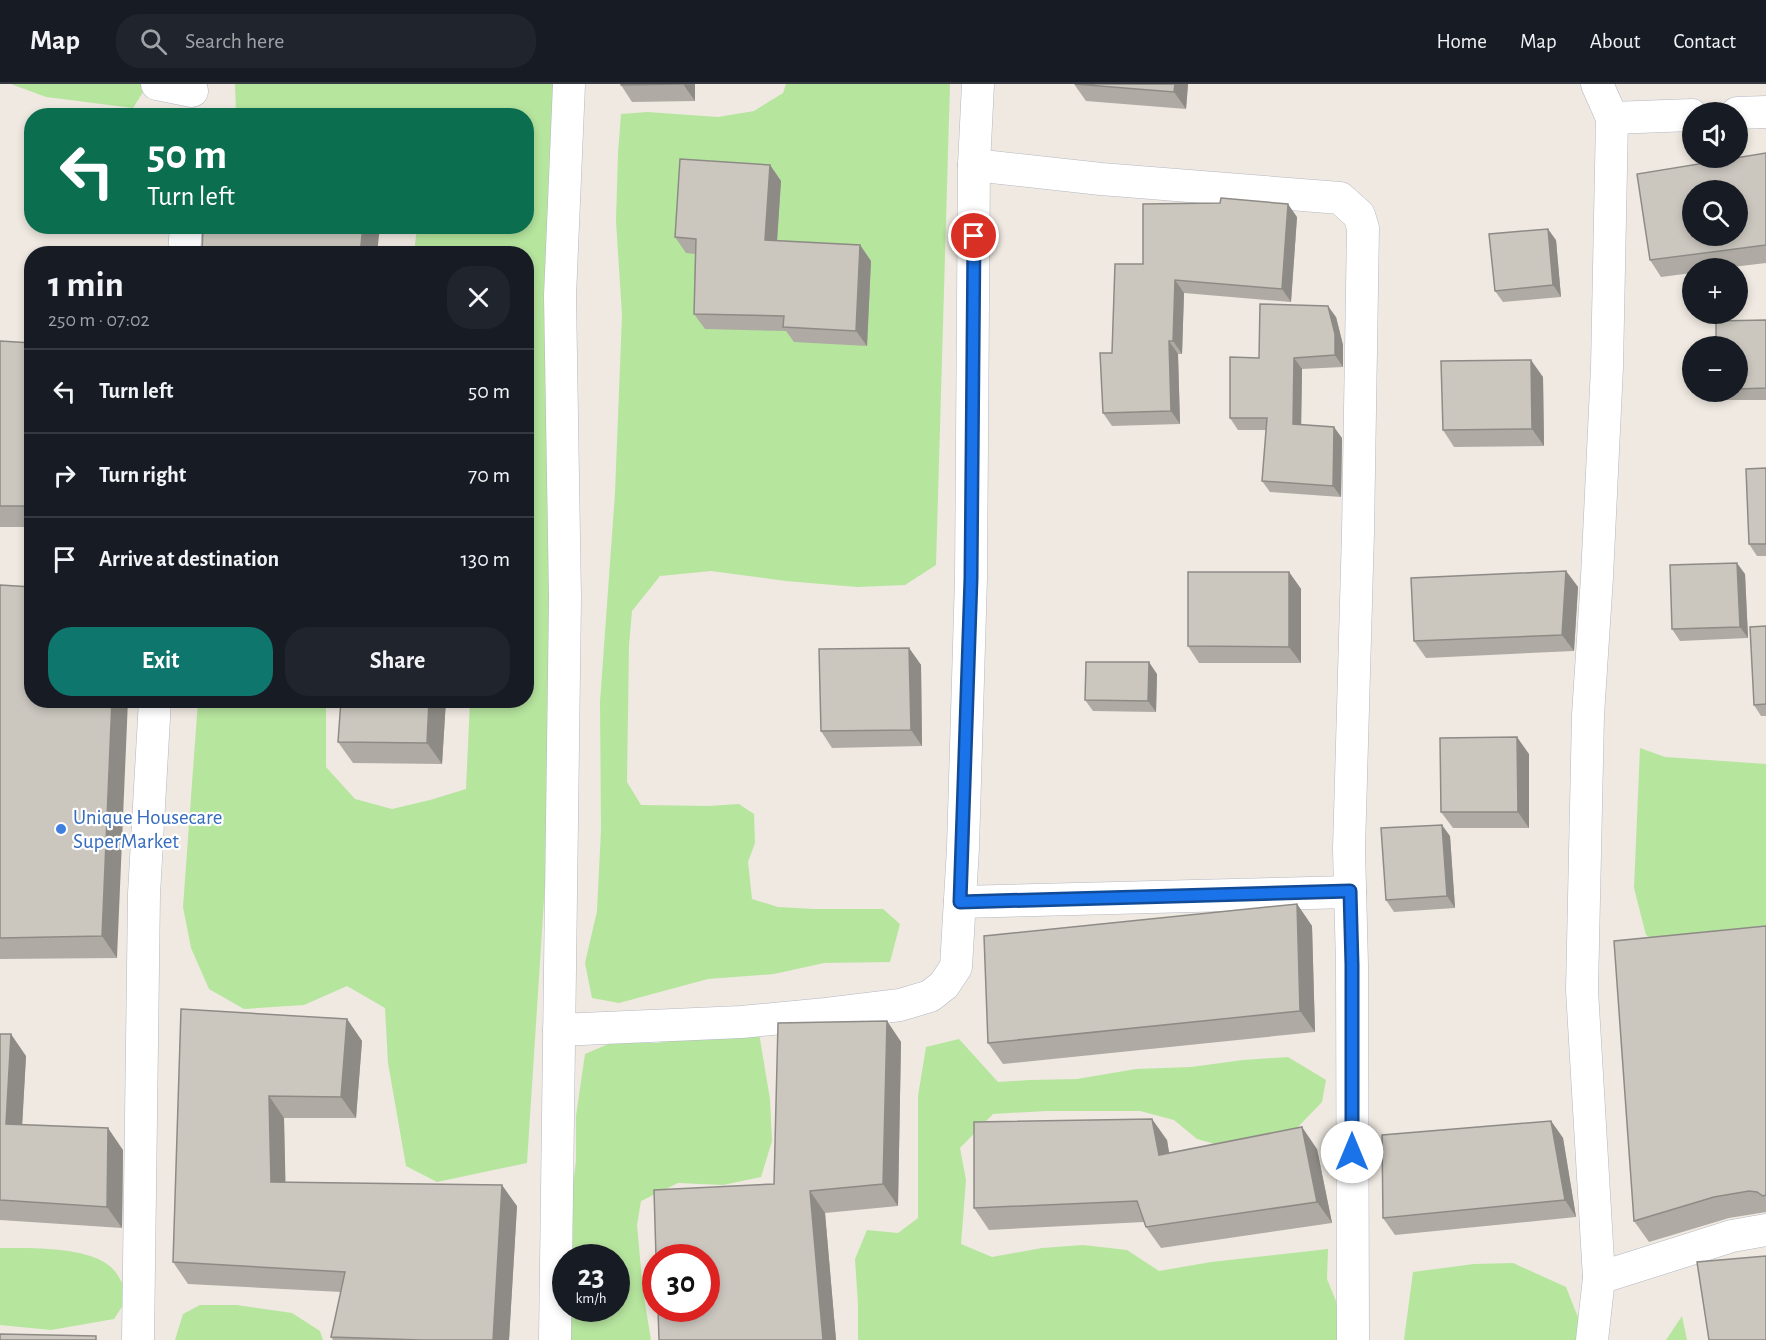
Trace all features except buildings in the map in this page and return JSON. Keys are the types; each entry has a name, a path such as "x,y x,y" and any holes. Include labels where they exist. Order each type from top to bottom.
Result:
{"street":[{"path":"157,84 192,97"},
{"path":"555,1340 565,598 560,296 569,84"},
{"path":"559,1030 752,1021 900,1005 930,996 944,985 956,967 971,578 974,165 978,84"},
{"path":"1592,1340 1599,1278 1582,990 1588,715 1607,367 1612,118 1597,84"},
{"path":"1748,113 1766,112"},
{"path":"1612,118 1682,115"},
{"path":"974,165 1101,179 1340,198 1359,215 1363,228 1349,849 1352,965 1353,1340"},
{"path":"138,1340 144,894 155,708"},
{"path":"960,902 1350,891"},
{"path":"1599,1278 1732,1236 1766,1230"}],"green space":[{"path":"11,84 148,84 133,108 46,97"},
{"path":"235,84 564,84 569,513 527,1163 437,1182 406,1166 388,1063 385,1008 347,986 304,1005 244,1009 209,989 191,948 183,907 197,708 326,708 326,767 355,799 392,809 466,789 470,708 534,708 534,246 415,246 416,234 534,234 534,108 236,108"},
{"path":"786,84 950,84 936,565 905,585 857,587 711,571 660,576 632,611 629,645 627,782 641,805 739,804 754,814 755,843 748,862 752,899 778,907 883,909 900,924 890,962 824,963 774,974 708,979 619,1003 592,998 585,963 597,911 601,830 600,702 615,493 622,315 616,221 621,114 647,112 718,117 754,111 783,93"},
{"path":"1640,748 1665,757 1766,764 1766,932 1662,945 1646,935 1634,888"},
{"path":"758,1027 770,1099 772,1141 761,1177 723,1185 678,1183 641,1201 637,1225 642,1280 642,1322 648,1322 651,1340 565,1340 566,1322 630,1322 630,1244 566,1244 576,1161 576,1116 585,1054 613,1042 658,1043 703,1033"},
{"path":"959,1039 998,1082 1077,1079 1136,1069 1191,1067 1288,1057 1326,1080 1322,1102 1295,1130 1222,1146 1197,1139 1174,1120 1140,1111 1047,1111 993,1114 960,1148 966,1180 961,1244 992,1257 1042,1248 1083,1245 1127,1250 1159,1271 1211,1262 1328,1249 1327,1279 1336,1301 1343,1340 858,1340 855,1259 867,1230 898,1233 918,1218 918,1096 926,1047"},
{"path":"0,1248 59,1250 89,1256 112,1268 129,1296 114,1319 51,1330 0,1325"},
{"path":"1513,1263 1566,1287 1587,1340 1404,1340 1413,1272 1474,1264"},
{"path":"200,1305 236,1305 292,1313 320,1331 323,1340 175,1340 183,1314"},
{"path":"1682,1316 1687,1340 1666,1340"}],"place":[{"name":"Unique Housecare SuperMarket","path":"61,829"}],"route":[{"path":"974,236 971,578 960,902 1350,891 1352,1152"}]}
